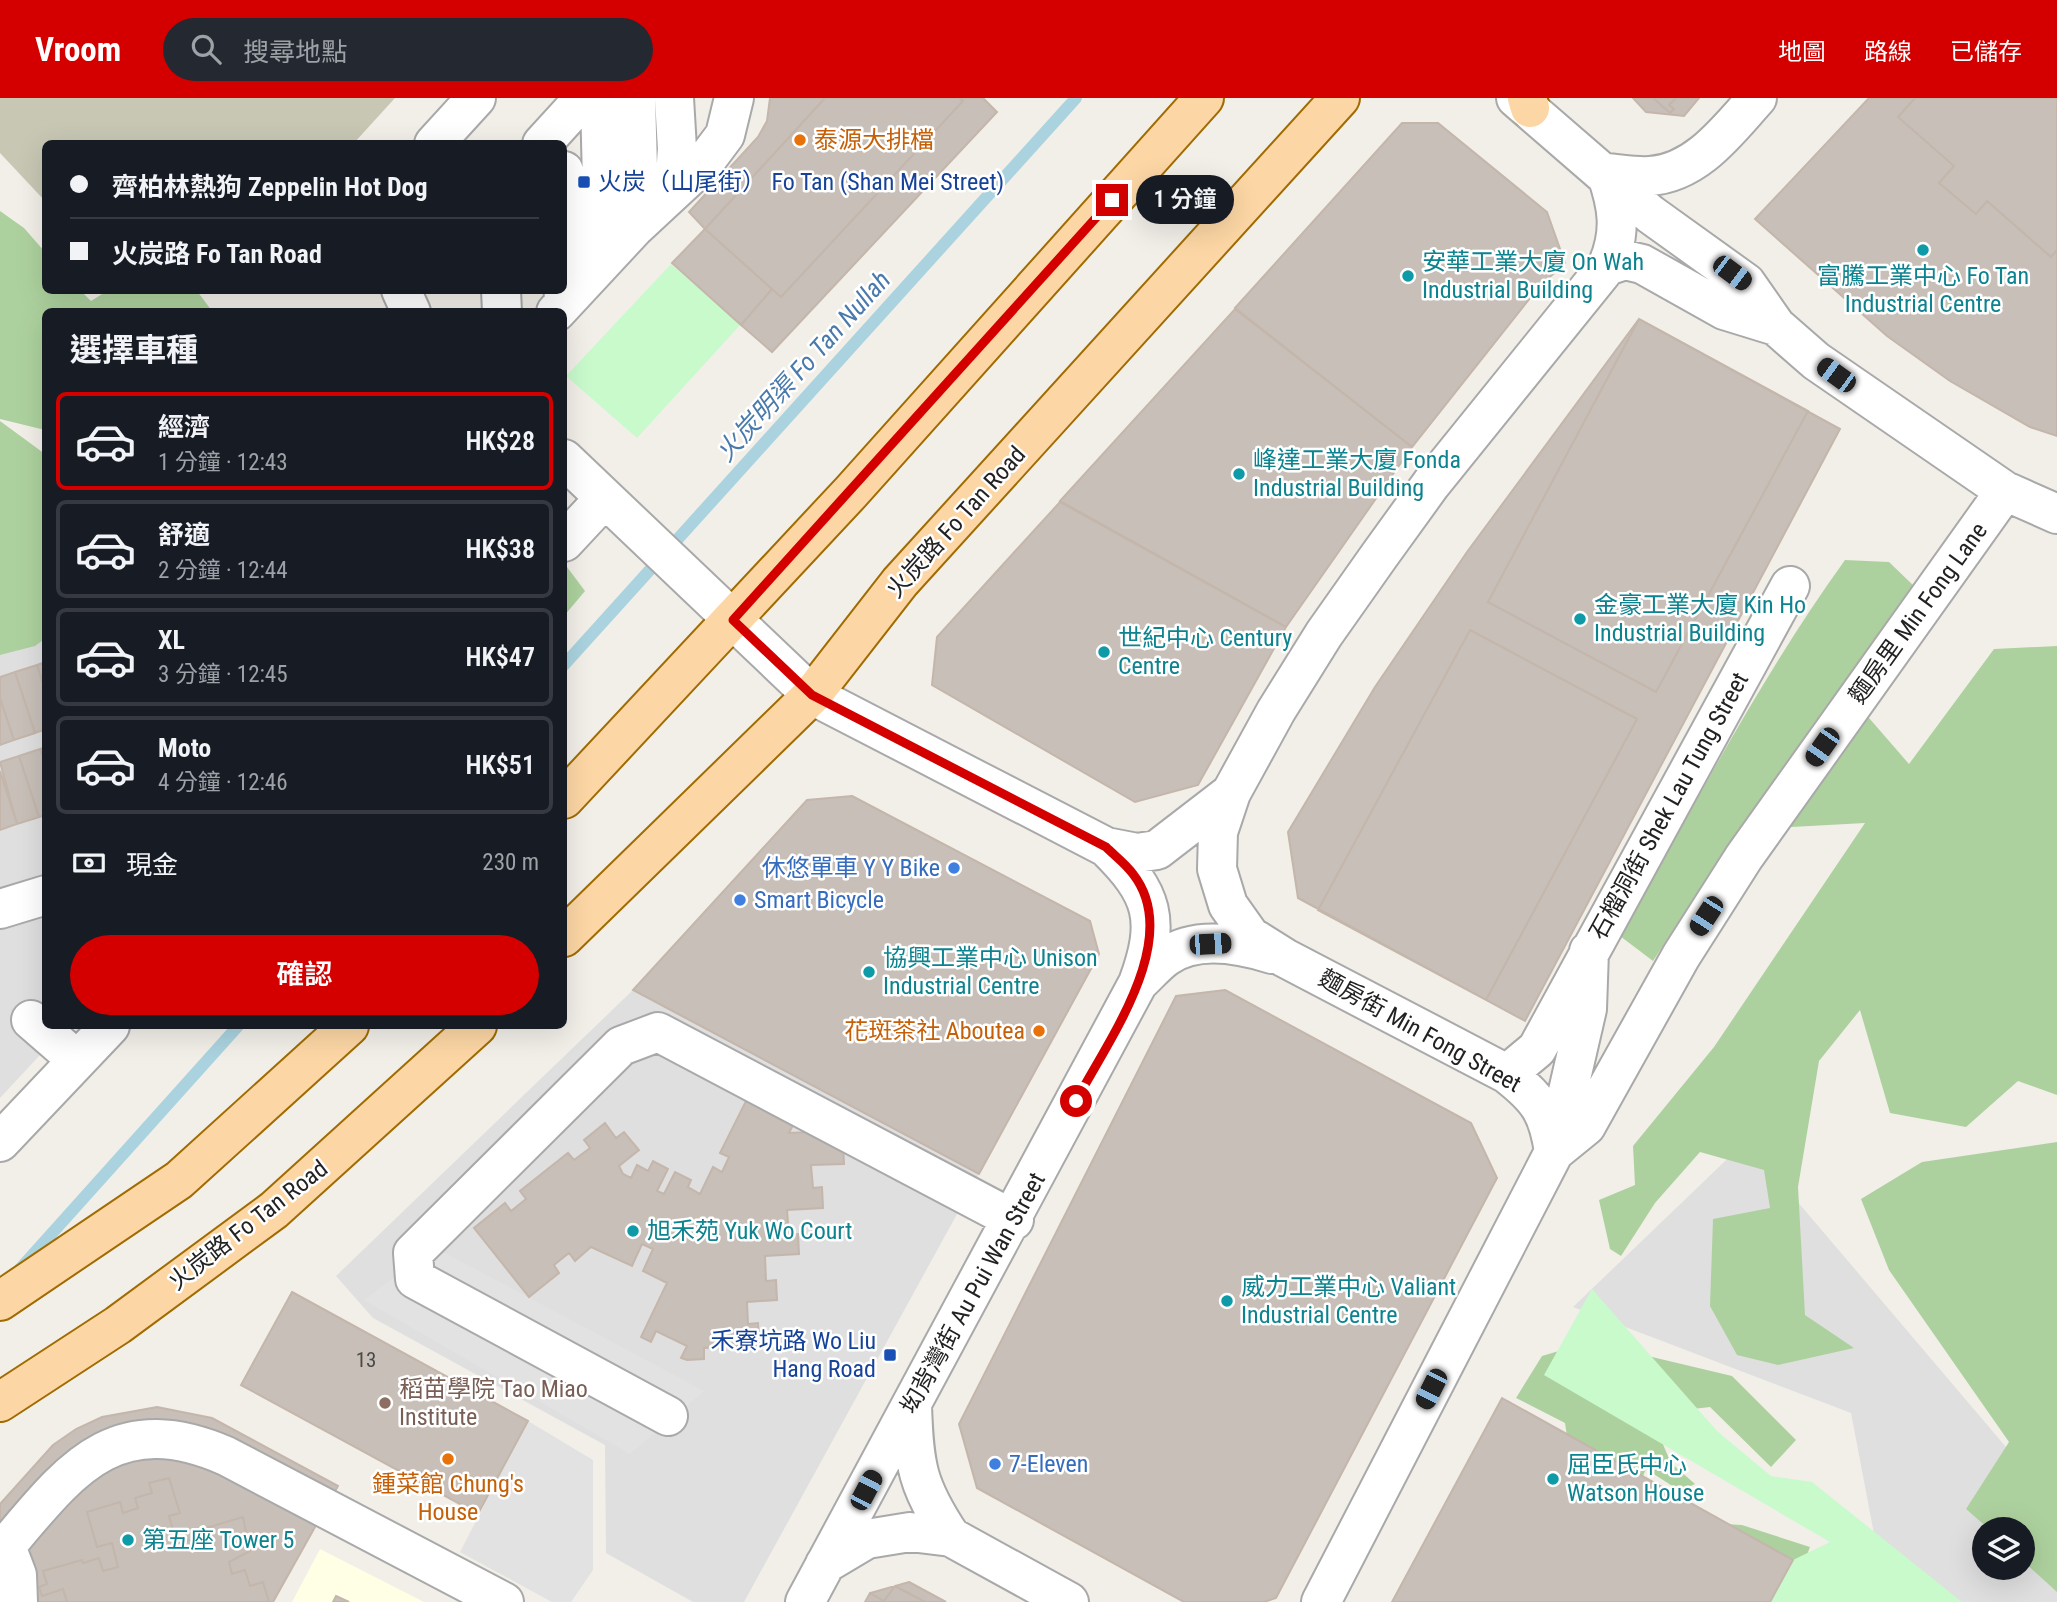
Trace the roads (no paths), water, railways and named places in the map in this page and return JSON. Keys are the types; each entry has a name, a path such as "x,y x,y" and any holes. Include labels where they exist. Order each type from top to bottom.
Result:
{"main road":[{"path":"567,796 733,620 1204,98"},
{"name":"火炭路 Fo Tan Road","path":"567,934 812,695 900,582 1340,98"},
{"path":"0,1301 144,1205 203,1159 346,1029"},
{"name":"火炭路 Fo Tan Road","path":"0,1402 118,1325 274,1210 474,1029"}],"street":[{"path":"438,140 476,98"},
{"path":"635,98 639,204 635,227"},
{"path":"674,98 677,149 674,190"},
{"path":"567,289 598,267 635,227 704,163 725,135 734,98"},
{"path":"1606,173 1650,176 1684,167 1714,145 1757,98"},
{"path":"1524,101 1650,214 1746,283 1776,326 1816,361 2005,491 2057,514"},
{"path":"585,103 603,225 598,267"},
{"path":"546,140 585,103"},
{"path":"567,147 585,103"},
{"path":"1284,958 1250,936 1228,905 1217,869 1218,832 1231,793 1317,645 1386,545 1431,484 1606,266 1616,246 1618,226 1615,198 1606,173"},
{"path":"1606,266 1625,260 1642,264 1724,310 1776,326"},
{"path":"567,462 812,695 1106,847 1137,853 1157,850 1231,793"},
{"name":"麵房里 Min Fong Lane","path":"1554,1152 1586,1126 1681,956 1744,857 2005,491"},
{"path":"567,539 605,498"},
{"name":"石榴洞街 Shek Lau Tung Street","path":"1507,1074 1537,1049 1790,586"},
{"path":"1106,847 1134,874 1146,898 1151,923 1149,954 1139,983"},
{"path":"0,909 42,896"},
{"path":"1139,983 1168,956 1195,945 1224,943 1252,947 1284,958"},
{"name":"石榴洞街 Shek Lau Tung Street","path":"1554,1152 1587,1009 1589,951"},
{"name":"麵房街 Min Fong Street","path":"1284,958 1507,1074 1532,1093 1549,1120 1554,1152"},
{"name":"㘭背灣街 Au Pui Wan Street","path":"805,1602 1139,983"},
{"path":"31,1020 77,1060"},
{"path":"0,1142 107,1029"},
{"path":"668,1416 415,1279 413,1253 621,1046 658,1032 1013,1220"},
{"path":"1321,1602 1554,1152"},
{"path":"912,1404 913,1458 919,1480 927,1501 951,1537"},
{"path":"18,1602 17,1575 3,1550 66,1476 86,1460 108,1448 133,1441 181,1440 226,1455 504,1602"},
{"path":"825,1564 867,1539 910,1532 951,1537 1069,1602"}],"waterway":[{"name":"火炭明渠 Fo Tan Nullah","path":"567,662 1076,98"},
{"name":"火炭明渠 Fo Tan Nullah","path":"19,1270 235,1029"}],"place":[{"name":"泰源大排檔","path":"800,140"},
{"name":"火炭（山尾街） Fo Tan (Shan Mei Street)","path":"584,182"},
{"name":"富騰工業中心 Fo Tan Industrial Centre","path":"1923,250"},
{"name":"安華工業大廈 On Wah Industrial Building","path":"1408,276"},
{"name":"峰達工業大廈 Fonda Industrial Building","path":"1239,474"},
{"name":"金豪工業大廈 Kin Ho Industrial Building","path":"1580,619"},
{"name":"世紀中心 Century Centre","path":"1104,652"},
{"name":"休悠單車 Y Y Bike","path":"954,868"},
{"name":"Smart Bicycle","path":"740,900"},
{"name":"協興工業中心 Unison Industrial Centre","path":"869,972"},
{"name":"花斑茶社 Aboutea","path":"1039,1031"},
{"name":"旭禾苑 Yuk Wo Court","path":"633,1231"},
{"name":"威力工業中心 Valiant Industrial Centre","path":"1227,1301"},
{"name":"禾寮坑路 Wo Liu Hang Road","path":"890,1355"},
{"name":"稻苗學院 Tao Miao Institute","path":"385,1403"},
{"name":"鍾菜館 Chung's House","path":"448,1459"},
{"name":"7-Eleven","path":"995,1464"},
{"name":"屈臣氏中心 Watson House","path":"1553,1479"},
{"name":"第五座 Tower 5","path":"128,1540"}]}
